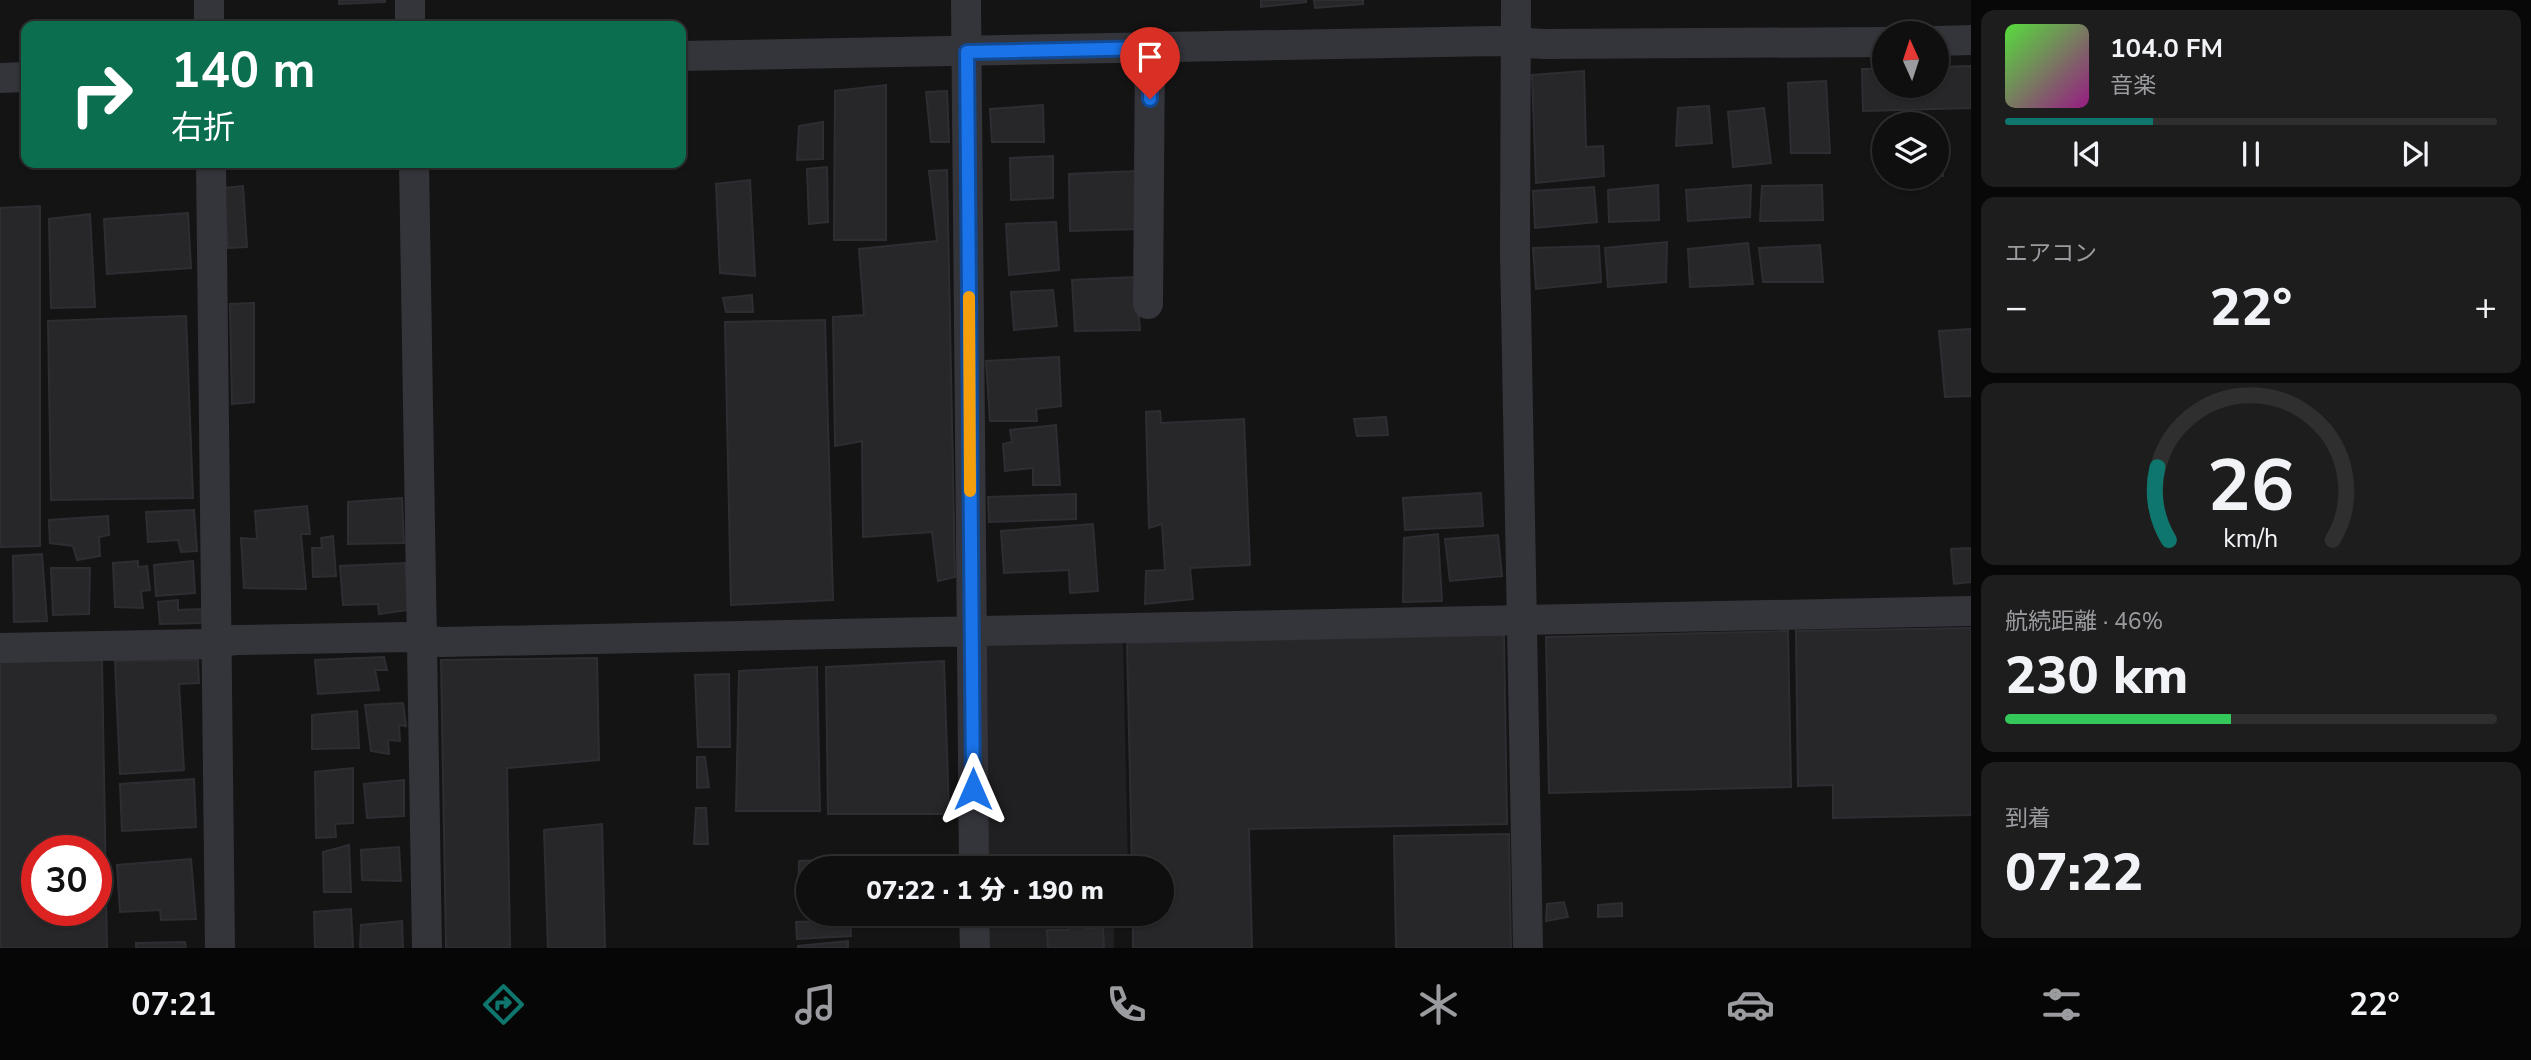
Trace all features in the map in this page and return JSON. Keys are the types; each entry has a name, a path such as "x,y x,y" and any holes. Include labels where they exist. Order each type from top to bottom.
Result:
{"street":[{"path":"209,0 209,21"},
{"path":"410,0 410,21"},
{"path":"966,0 974,856"},
{"path":"1516,0 1515,252 1528,948"},
{"path":"1950,41 1971,40"},
{"path":"686,56 1516,42 1872,42"},
{"path":"1149,304 1150,48"},
{"path":"0,78 21,77"},
{"path":"211,168 218,642 219,948"},
{"path":"414,168 427,948"},
{"path":"0,648 422,638 441,642 1971,611"},
{"path":"974,926 975,948"}],"shaded area":[{"path":"1123,639 1128,856 987,856 981,642"},
{"path":"988,926 1114,926 1114,948 988,948"}],"building":[{"path":"339,0 385,0 385,2 339,4"},
{"path":"1261,0 1306,0 1306,2 1261,7"},
{"path":"1314,0 1363,0 1363,4 1315,8"},
{"path":"1971,66 1971,108 1863,111 1862,69 1872,69 1872,98 1950,98 1950,67"},
{"path":"1584,71 1586,147 1603,146 1604,176 1536,183 1532,75"},
{"path":"1826,81 1830,153 1791,153 1788,83"},
{"path":"886,85 886,240 834,240 835,91"},
{"path":"947,91 949,142 931,142 926,92"},
{"path":"1043,105 1044,142 992,142 990,109"},
{"path":"1709,106 1712,143 1676,146 1678,108"},
{"path":"1764,108 1771,163 1733,167 1728,112"},
{"path":"823,122 823,159 797,160 799,126"},
{"path":"1053,156 1053,198 1011,200 1010,158"},
{"path":"827,167 828,222 809,224 807,169"},
{"path":"402,168 402,169 361,169"},
{"path":"947,170 955,577 938,581 932,532 863,537 862,441 835,446 833,317 864,315 859,249 937,241 929,171"},
{"path":"1137,171 1138,229 1070,231 1069,174"},
{"path":"750,180 755,276 720,273 716,184"},
{"path":"1658,185 1659,220 1609,222 1608,190"},
{"path":"1751,185 1750,217 1688,221 1686,190"},
{"path":"1822,185 1823,220 1760,221 1762,186"},
{"path":"243,186 247,247 228,248 224,188"},
{"path":"1594,187 1597,222 1535,228 1533,191"},
{"path":"40,206 40,546 0,547 0,208"},
{"path":"188,213 191,268 107,274 104,219"},
{"path":"90,214 95,307 51,308 49,219"},
{"path":"1056,222 1059,270 1009,275 1006,224"},
{"path":"1667,242 1666,282 1608,287 1605,248"},
{"path":"1748,243 1753,284 1690,287 1688,249"},
{"path":"1820,245 1823,282 1763,282 1759,248"},
{"path":"1599,246 1601,282 1536,289 1533,248"},
{"path":"1136,277 1140,330 1075,331 1072,280"},
{"path":"1053,290 1057,326 1014,330 1011,292"},
{"path":"752,295 753,312 726,312 723,298"},
{"path":"254,303 254,402 232,404 230,304"},
{"path":"186,316 193,498 51,500 48,321"},
{"path":"825,320 833,600 731,605 725,322"},
{"path":"1971,329 1971,396 1945,397 1939,331"},
{"path":"1059,357 1061,406 1036,409 1037,421 990,421 986,361"},
{"path":"1160,411 1161,423 1244,419 1250,565 1190,568 1193,599 1145,604 1146,571 1165,570 1162,524 1149,528 1146,412"},
{"path":"1386,417 1388,435 1357,436 1354,419"},
{"path":"1056,425 1060,485 1033,485 1033,468 1005,471 1003,444 1012,442 1010,430"},
{"path":"1481,493 1483,526 1405,530 1403,498"},
{"path":"1076,494 1076,519 989,522 988,497"},
{"path":"402,498 404,543 348,544 348,502"},
{"path":"307,506 310,534 301,534 306,589 244,588 241,538 257,539 255,511"},
{"path":"194,510 197,551 181,552 178,540 148,542 146,512"},
{"path":"108,516 109,535 99,537 100,556 77,560 73,546 50,543 49,520"},
{"path":"1093,524 1098,591 1070,593 1069,570 1004,573 1001,531"},
{"path":"1438,534 1442,601 1403,602 1404,538"},
{"path":"1498,535 1502,576 1450,581 1445,539"},
{"path":"333,536 336,576 313,577 312,548 322,548 321,538"},
{"path":"1971,548 1971,582 1954,584 1951,549"},
{"path":"42,554 47,621 14,622 13,556"},
{"path":"138,561 138,567 147,566 150,590 141,591 143,608 115,607 113,563"},
{"path":"193,561 195,593 156,596 154,565"},
{"path":"405,563 408,610 379,614 378,604 343,605 340,566"},
{"path":"51,568 90,568 89,614 53,615"},
{"path":"178,600 178,610 202,609 203,623 160,624 158,602"},
{"path":"1971,628 1971,815 1833,818 1833,785 1798,786 1796,631"},
{"path":"1788,631 1791,787 1549,793 1546,637"},
{"path":"1504,635 1507,824 1249,829 1252,948 1133,948 1133,926 1174,926 1174,856 1132,856 1127,643"},
{"path":"384,657 387,670 375,670 379,690 318,694 315,660"},
{"path":"597,658 599,760 507,768 510,948 446,948 441,660"},
{"path":"102,660 105,835 21,835 21,926 107,926 107,948 0,948 0,662"},
{"path":"198,660 199,683 179,684 184,770 120,774 115,661"},
{"path":"944,661 949,814 828,814 826,667"},
{"path":"817,667 820,811 736,811 739,671"},
{"path":"729,674 730,747 698,747 695,675"},
{"path":"403,703 406,726 399,725 400,741 388,740 389,754 371,751 365,705"},
{"path":"357,711 359,748 312,749 312,715"},
{"path":"697,757 705,757 709,787 697,788"},
{"path":"353,768 353,823 335,824 336,837 316,838 315,772"},
{"path":"194,779 196,827 122,831 120,784"},
{"path":"404,780 404,816 367,818 364,784"},
{"path":"696,808 706,808 708,844 694,844"},
{"path":"602,824 605,948 548,948 544,830"},
{"path":"1509,834 1511,948 1396,948 1394,836"},
{"path":"349,845 351,892 324,892 323,852"},
{"path":"399,847 401,881 362,880 361,850"},
{"path":"191,859 196,919 161,920 160,910 120,912 117,865"},
{"path":"1564,902 1568,917 1546,921 1547,904"},
{"path":"1622,903 1622,916 1598,917 1598,905"},
{"path":"351,909 353,948 315,948 314,912"},
{"path":"402,921 403,948 360,948 361,925"},
{"path":"796,926 850,926 851,936 797,939"},
{"path":"1069,926 1103,928 1104,948 1048,948 1047,930 1069,930"},
{"path":"848,941 848,948 798,948 798,946"},
{"path":"185,942 186,948 136,948 136,943"}],"slow traffic":[{"path":"969,297 970,491"}],"route":[{"path":"973,789 967,52 1150,48 1150,99"}]}
